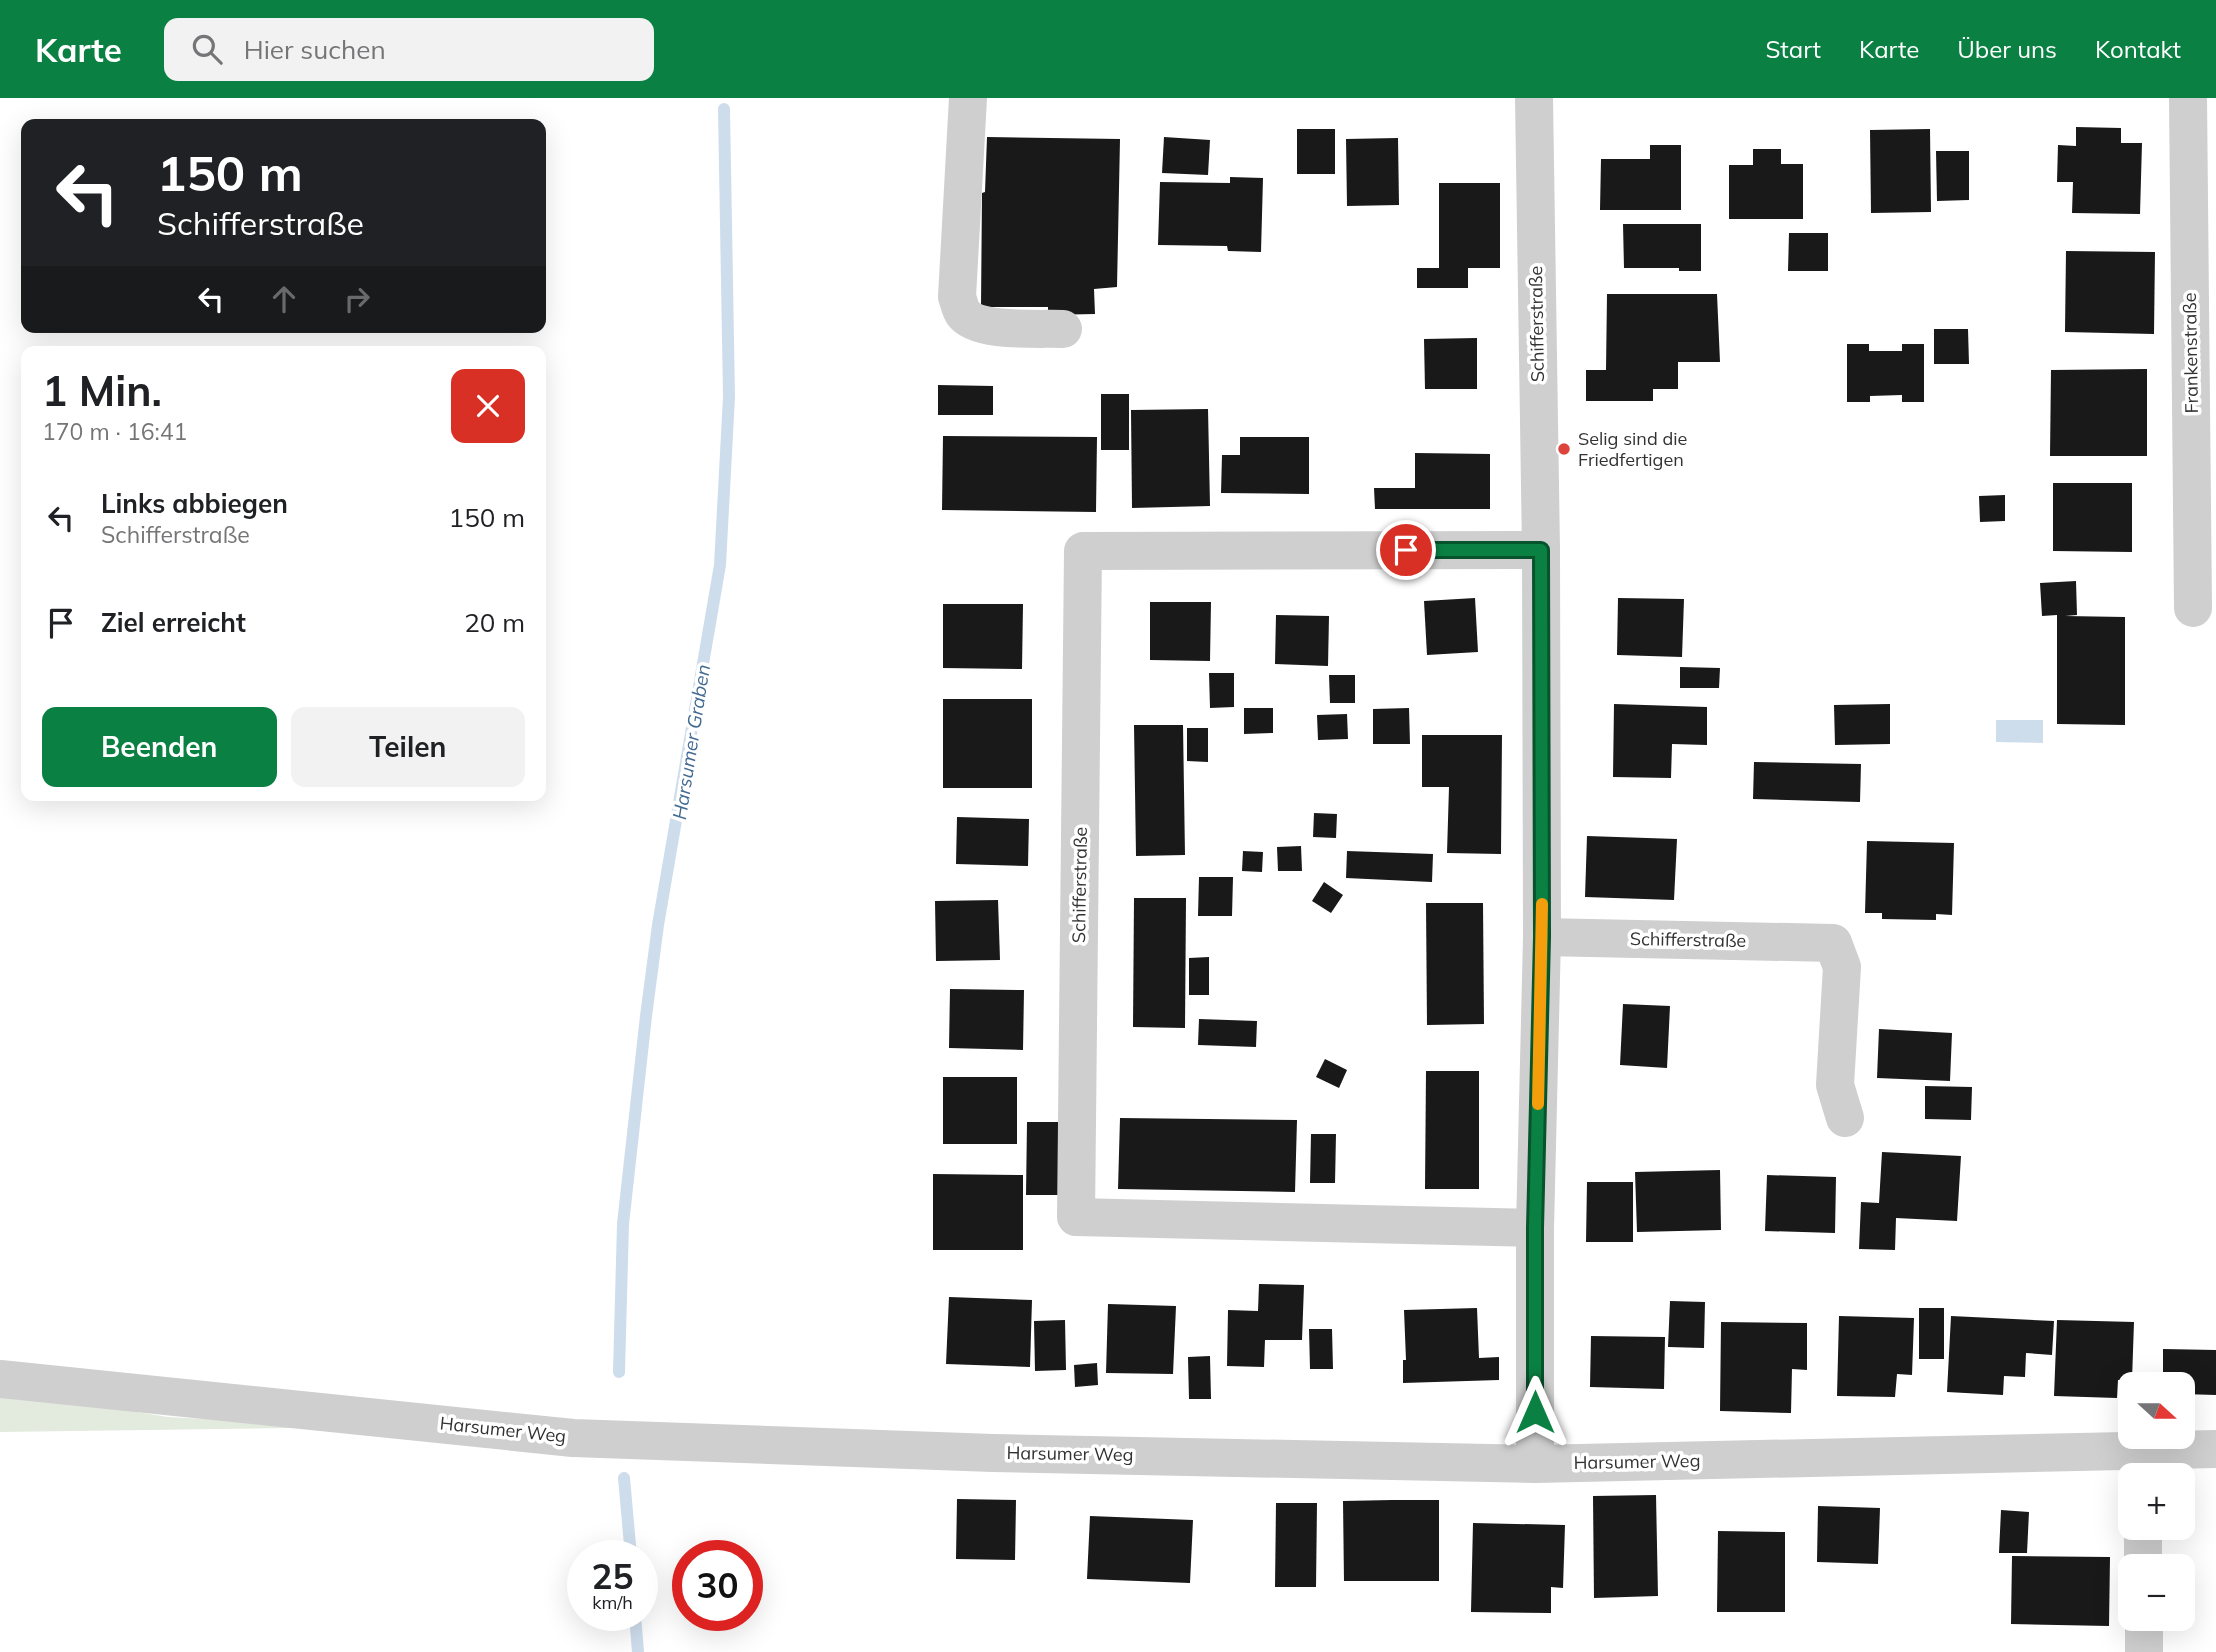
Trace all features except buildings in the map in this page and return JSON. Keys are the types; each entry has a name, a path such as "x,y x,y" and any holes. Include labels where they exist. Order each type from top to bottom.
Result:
{"street":[{"path":"968,98 957,297 963,313 973,322 990,326 1063,329"},
{"name":"Schifferstraße","path":"1534,98 1541,550 1542,937 1535,1228 1535,1464"},
{"name":"Frankenstraße","path":"2188,98 2193,608"},
{"name":"Schifferstraße","path":"1535,1228 1076,1217 1083,551 1541,550"},
{"name":"Schifferstraße","path":"1542,937 1833,943 1842,967 1835,1085 1845,1118"},
{"name":"Harsumer Weg","path":"0,1379 573,1438 979,1452 1535,1464 2118,1464"},
{"name":"Harsumer Weg","path":"2148,1463 2216,1449"},
{"path":"2144,1631 2144,1652"}],"shaded area":[{"path":"0,1386 168,1417 356,1427 0,1432"}],"water":[{"path":"1996,720 2043,720 2043,743 1996,742"}],"waterway":[{"name":"Harsumer Graben","path":"619,1372 623,1224 646,1016 658,925 720,565 729,397 724,109"},
{"name":"Harsumer Graben","path":"624,1478 630,1540"},
{"name":"Harsumer Graben","path":"636,1631 638,1652"}],"slow traffic":[{"path":"1538,1104 1542,904"}],"place":[{"name":"Selig sind die Friedfertigen","path":"1564,449"}],"route":[{"path":"1406,550 1541,550 1542,937 1535,1228 1535,1412"}]}
